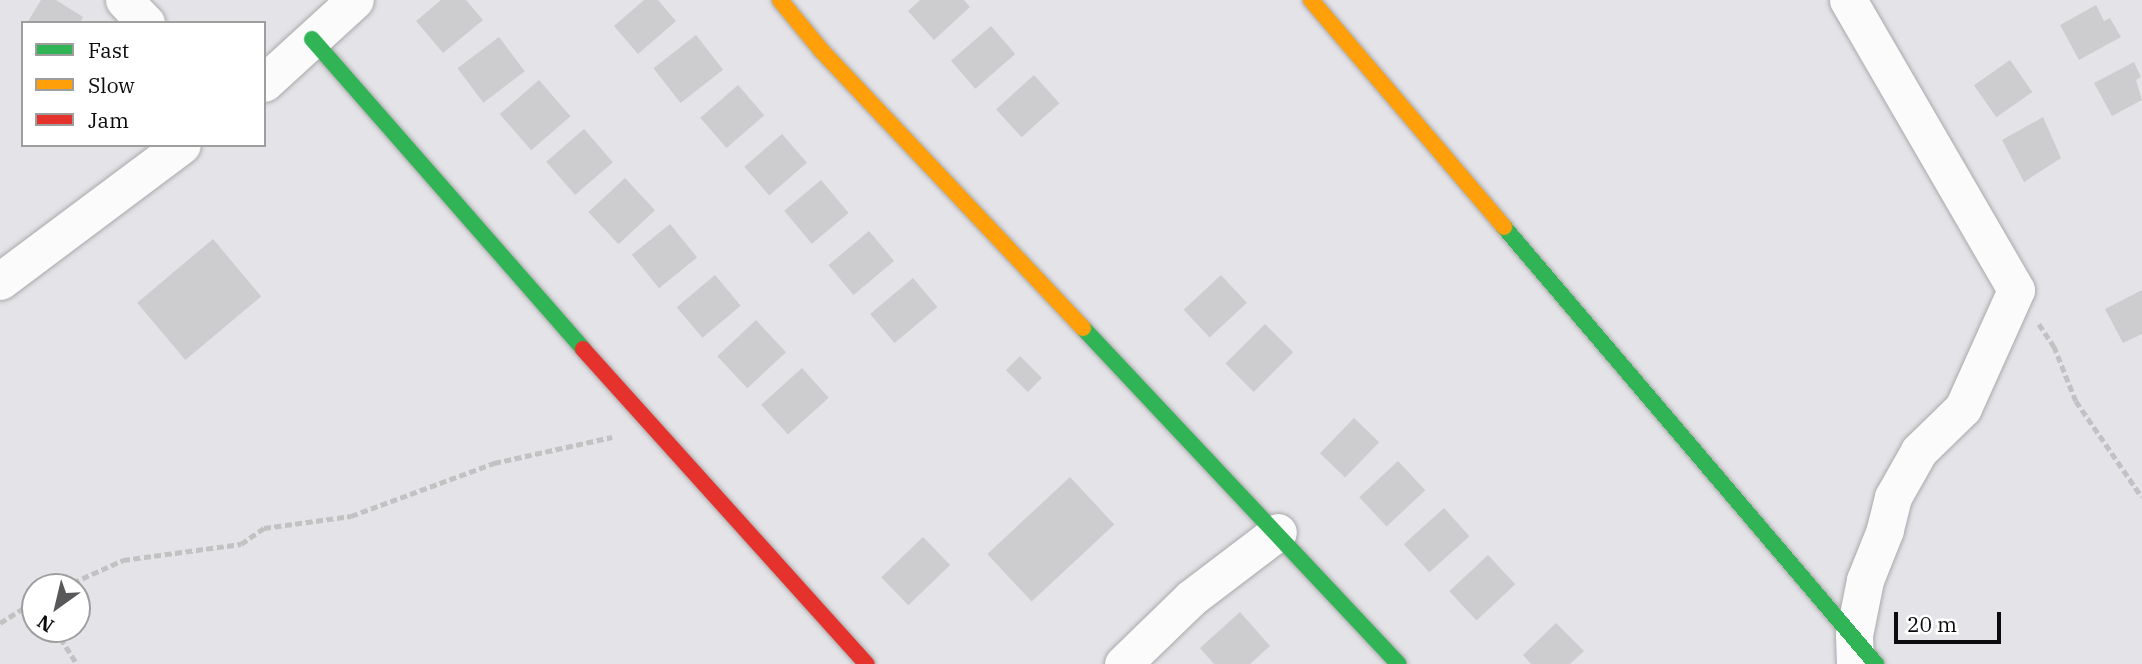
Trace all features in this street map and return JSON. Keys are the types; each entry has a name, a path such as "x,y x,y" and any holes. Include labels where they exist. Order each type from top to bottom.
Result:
{"street":[{"path":"124,0 144,21"},
{"path":"266,81 355,0"},
{"path":"780,0 821,50 1278,532 1399,664"},
{"path":"1311,0 1862,654"},
{"path":"1850,1 2016,290 1963,408 1904,470 1865,580 1862,654"},
{"path":"312,39 654,431 867,664"},
{"path":"0,281 179,147"},
{"path":"1122,664 1191,598 1278,532"}],"path":[{"path":"2016,290 2054,346 2076,401 2142,497"},
{"path":"91,575 123,561 241,544 264,528 351,516 494,463 584,441 654,431"},
{"path":"0,622 21,610"},
{"path":"64,643 77,664"}],"building":[{"path":"41,0 56,0 83,17 81,21 28,21"},
{"path":"441,0 466,0 483,20 443,53 416,21"},
{"path":"644,0 658,0 676,21 638,54 614,26"},
{"path":"920,0 964,0 970,7 934,40 908,11"},
{"path":"2096,5 2104,21 2110,18 2121,37 2079,60 2060,25"},
{"path":"991,26 1015,54 975,89 951,61"},
{"path":"696,35 723,70 681,103 653,68"},
{"path":"499,37 525,71 483,103 457,68"},
{"path":"2010,60 2032,92 1996,117 1974,85"},
{"path":"2134,62 2141,77 2136,80 2142,100 2112,116 2094,83"},
{"path":"1034,75 1059,103 1022,137 996,109"},
{"path":"539,80 570,116 531,150 500,114"},
{"path":"738,85 764,115 727,148 700,118"},
{"path":"2043,117 2061,158 2024,182 2002,140"},
{"path":"584,129 613,162 575,195 546,162"},
{"path":"782,134 807,163 769,195 744,167"},
{"path":"625,178 655,210 618,244 588,212"},
{"path":"821,180 849,213 812,244 784,211"},
{"path":"670,224 697,257 659,288 632,255"},
{"path":"869,231 894,261 853,295 828,265"},
{"path":"213,239 261,296 185,360 137,303"},
{"path":"715,275 741,306 702,338 677,307"},
{"path":"1221,275 1247,303 1210,338 1184,310"},
{"path":"913,278 937,307 895,343 870,314"},
{"path":"2142,290 2142,334 2123,343 2105,309"},
{"path":"756,320 786,352 747,388 717,356"},
{"path":"1265,324 1293,352 1254,392 1225,364"},
{"path":"1020,356 1042,378 1028,392 1006,370"},
{"path":"802,368 829,398 788,435 761,405"},
{"path":"1354,418 1379,442 1345,478 1320,453"},
{"path":"1398,461 1425,490 1387,526 1359,497"},
{"path":"1070,477 1114,525 1032,602 987,554"},
{"path":"1444,508 1469,536 1429,572 1404,544"},
{"path":"923,537 950,565 908,605 881,577"},
{"path":"1488,555 1515,584 1477,620 1449,591"},
{"path":"1240,612 1270,646 1250,664 1214,664 1200,648"},
{"path":"1556,623 1584,651 1570,664 1531,664 1523,655"}],"traffic: fast":[{"path":"312,39 583,349"},
{"path":"1504,227 1876,664"},
{"path":"1083,328 1399,664"}],"traffic: slow":[{"path":"780,0 821,50 1083,328"},
{"path":"1311,0 1504,227"}],"traffic: jam":[{"path":"583,349 867,664"}]}
